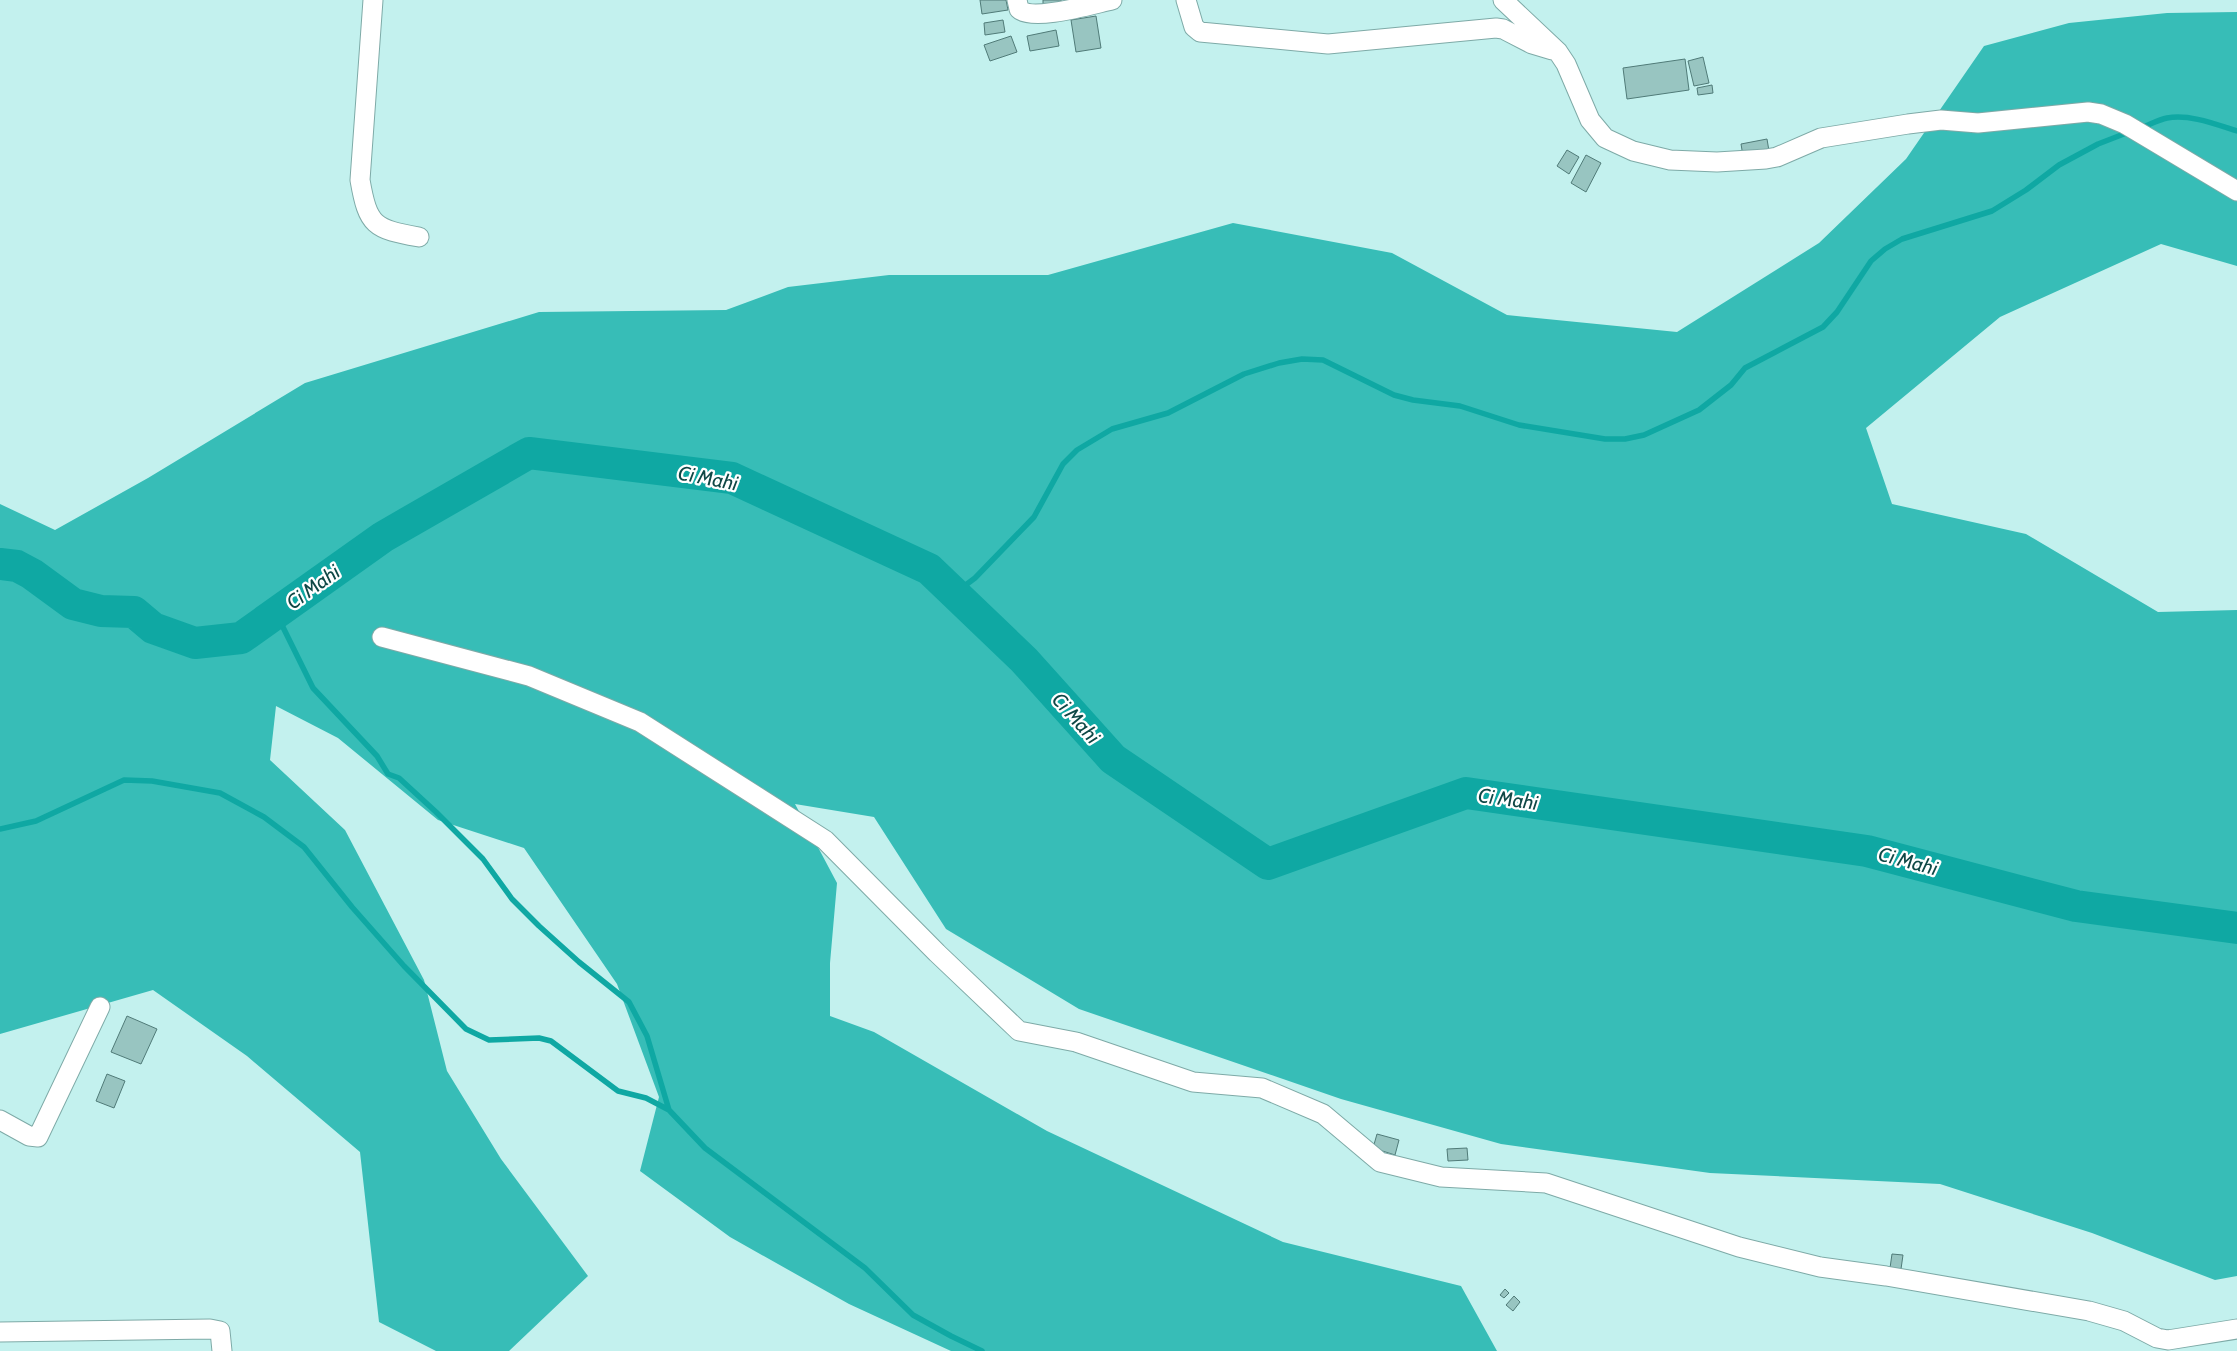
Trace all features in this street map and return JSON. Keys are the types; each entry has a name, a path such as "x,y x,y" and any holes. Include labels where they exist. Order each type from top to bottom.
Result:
{"street":[{"path":"373,0 360,180 364,203 371,219 377,226 400,234 419,237"},
{"path":"1017,0 1019,9 1027,14 1063,11 1112,0"},
{"path":"1186,0 1194,27 1200,32 1328,44 1496,28 1503,29 1532,44 1558,52"},
{"path":"1503,0 1558,52 1566,64 1590,120 1605,138 1632,151 1670,160 1717,162 1766,159 1777,157 1821,138 1908,124 1941,120 1978,123 2088,112 2101,114 2125,124 2237,191"},
{"path":"382,638 529,676 640,722 825,840 937,953 1019,1031 1076,1042 1193,1082 1262,1088 1324,1114 1380,1162 1442,1177 1546,1183 1739,1247 1820,1267 1886,1276 2089,1311 2124,1321 2157,1338 2168,1340 2237,1329"},
{"path":"0,1120 29,1136 38,1136 100,1007"},
{"path":"0,1332 210,1329 220,1331 222,1351"}],"shaded area":[{"path":"2237,12 2237,266 2161,244 2000,317 1866,428 1892,504 2026,534 2158,612 2237,610 2237,1276 2215,1280 2092,1233 1940,1184 1710,1173 1501,1144 1341,1099 1079,1009 946,929 874,817 795,804 837,883 830,963 830,1016 874,1032 1047,1131 1283,1242 1461,1286 1497,1351 951,1351 849,1304 730,1237 640,1171 659,1097 617,984 524,848 438,820 338,738 276,706 270,760 345,830 424,980 447,1071 501,1159 588,1276 509,1351 436,1351 379,1322 360,1152 247,1056 153,990 0,1034 0,504 55,530 148,478 305,383 539,312 726,310 788,287 889,275 1048,275 1233,223 1392,253 1507,315 1677,332 1819,243 1906,159 1984,46 2069,23 2167,13"}],"building":[{"path":"980,0 1006,0 1008,10 982,14"},
{"path":"1043,0 1061,0 1062,6 1043,7"},
{"path":"1096,16 1101,48 1076,52 1071,20"},
{"path":"1003,20 1005,32 985,35 984,23"},
{"path":"1056,30 1059,46 1030,51 1027,36"},
{"path":"1011,36 1017,52 990,61 984,45"},
{"path":"1703,57 1709,83 1694,86 1688,61"},
{"path":"1685,59 1689,90 1627,99 1623,68"},
{"path":"1712,85 1713,93 1698,95 1697,88"},
{"path":"1767,139 1769,151 1743,156 1741,144"},
{"path":"1567,150 1579,157 1569,174 1557,166"},
{"path":"1586,155 1601,163 1586,192 1571,183"},
{"path":"127,1016 157,1029 141,1064 111,1052"},
{"path":"107,1074 125,1081 114,1108 96,1101"},
{"path":"1377,1134 1399,1140 1395,1155 1373,1148"},
{"path":"1467,1148 1468,1160 1448,1161 1447,1149"},
{"path":"1892,1254 1903,1255 1901,1269 1890,1268"},
{"path":"1505,1289 1509,1293 1504,1298 1500,1295"},
{"path":"1514,1296 1520,1302 1513,1311 1506,1305"}],"waterway":[{"path":"2140,128 2167,118 2185,117 2202,120 2237,131"},
{"path":"955,593 975,578 1034,517 1063,464 1077,450 1112,429 1168,413 1244,374 1279,363 1302,359 1323,360 1394,395 1413,400 1460,406 1519,425 1605,439 1625,439 1644,435 1699,410 1731,385 1745,368 1823,327 1837,312 1871,261 1885,249 1902,239 1992,211 2026,190 2059,165 2098,144 2129,132"},
{"name":"Ci Mahi","path":"0,564 17,566 32,574 73,604 101,611 134,612 153,628 195,643 241,638 383,537 529,453 732,478 929,569 1024,660 1113,759 1268,864 1466,793 1867,851 2076,906 2237,928"},
{"path":"276,613 313,688 377,756 388,774 399,778 483,859 512,899 539,926 579,962 629,1002 647,1036 669,1110 705,1148 865,1268 913,1315 982,1351"},
{"path":"0,829 36,821 124,780 152,781 220,793 264,817 304,847 352,907 404,966 466,1029 489,1040 539,1038 551,1041 618,1091 646,1098 669,1110"}]}
